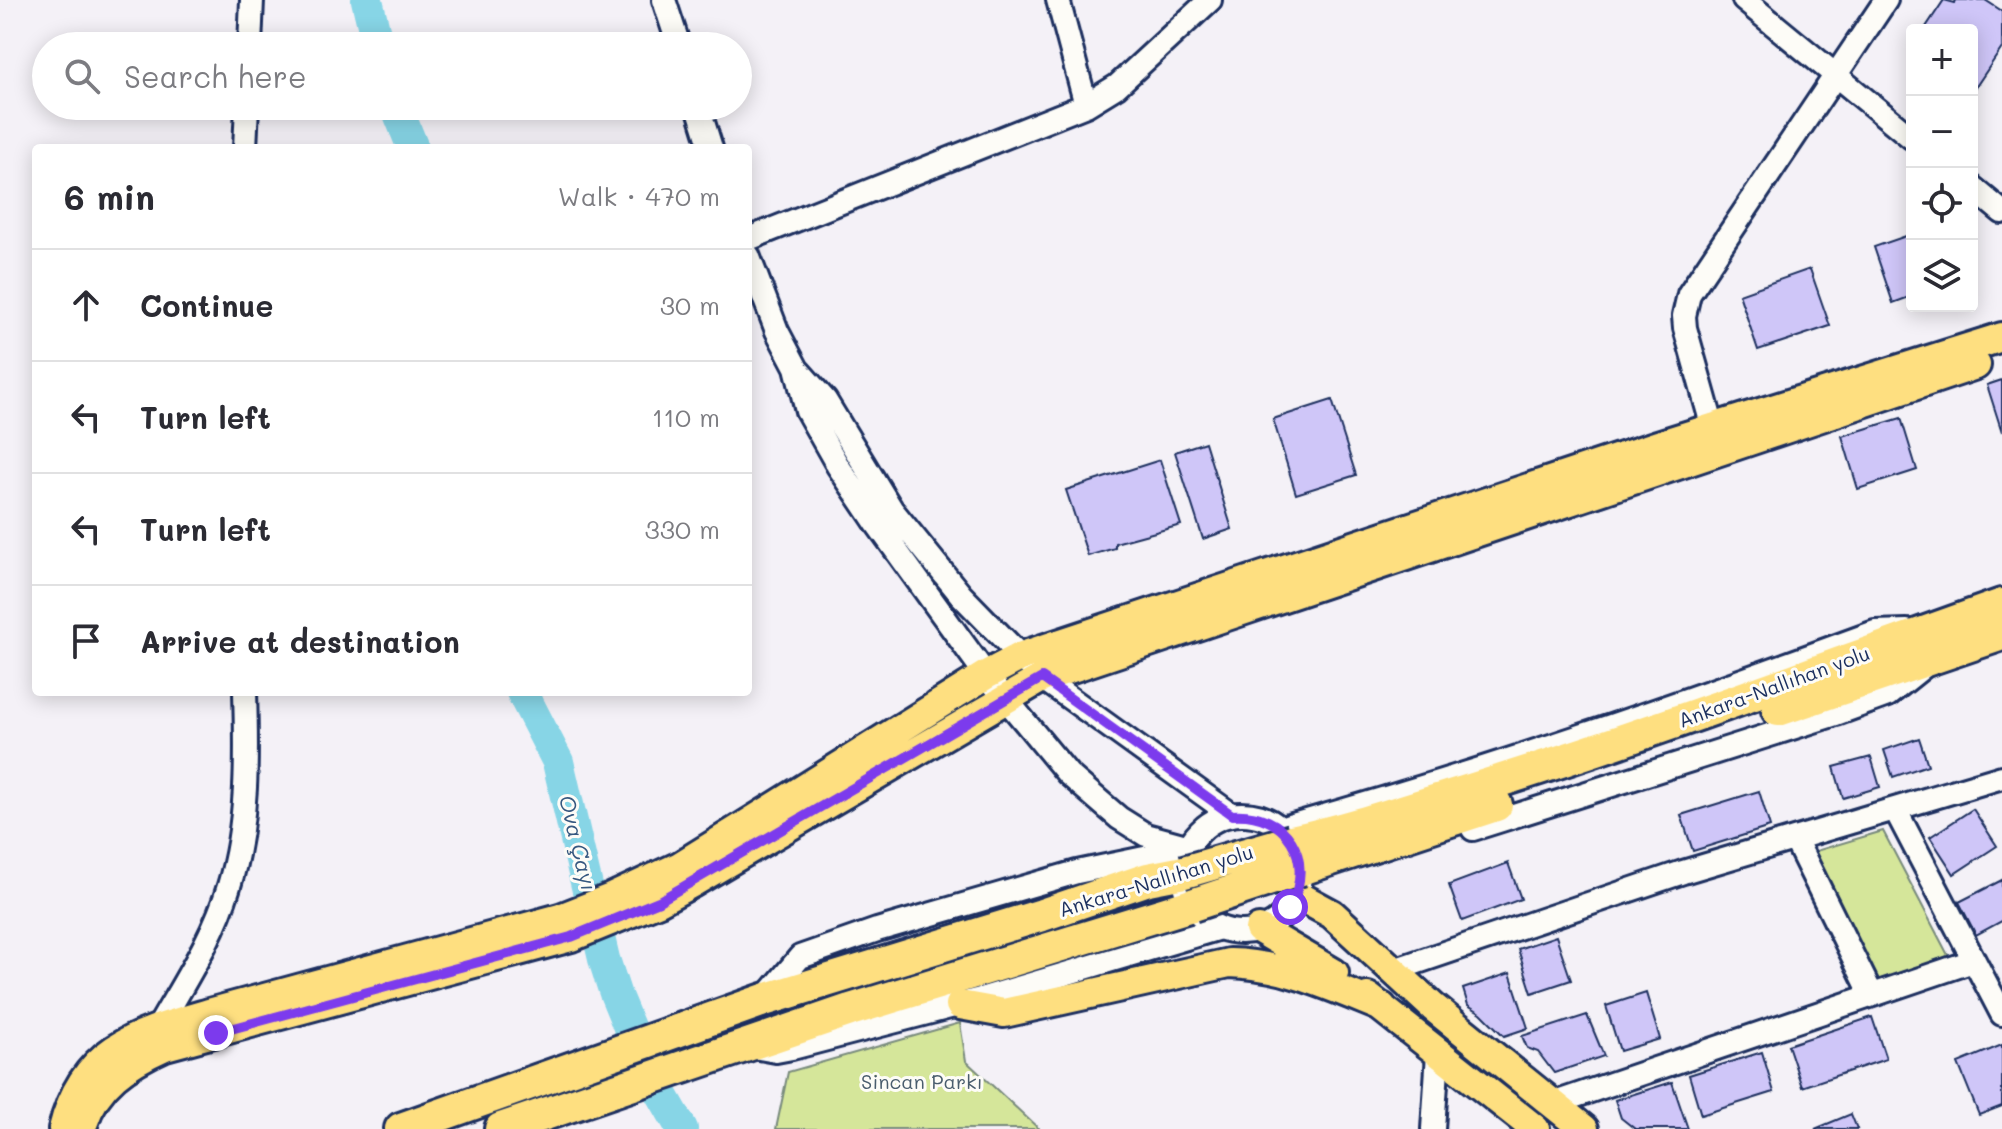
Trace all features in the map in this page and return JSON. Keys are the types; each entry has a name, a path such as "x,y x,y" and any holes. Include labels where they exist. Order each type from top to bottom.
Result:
{"highway":[{"name":"Ankara-Nallıhan yolu","path":"1934,643 2002,605"},
{"name":"Ankara-Nallıhan yolu","path":"512,1125 940,982 1159,917 1294,864 1371,820 1556,764 1745,699 1934,643 2002,634"},
{"name":"Ankara-Nallıhan yolu","path":"401,1129 764,1000 1042,915 1148,879 1187,856 1294,864"},
{"path":"1148,879 1165,891 1165,909 1159,917"}],"main road":[{"path":"63,1129 75,1094 96,1065 123,1042 158,1028 560,918 611,898 701,854 986,675 1022,656 1713,428 2002,337"},
{"path":"81,1129 87,1112 106,1082 134,1060 165,1046 571,937 659,901 1042,678 2002,356"},
{"path":"1294,864 1332,914 1391,971 1584,1129"},
{"path":"1259,929 1338,976 1382,1007 1535,1129"},
{"path":"960,1005 1004,1013 1229,963 1252,964 1294,973 1382,1007"}],"street":[{"path":"251,32 252,0"},
{"path":"664,0 674,32"},
{"path":"1058,0 1086,105"},
{"path":"752,237 1086,105 1117,86 1210,0"},
{"path":"1744,0 1906,133"},
{"path":"1713,428 1685,328 1689,294 1886,0"},
{"path":"245,144 246,120"},
{"path":"702,120 710,144"},
{"path":"1978,192 2002,212"},
{"path":"752,266 796,367 807,411 838,466 986,675 1068,774 1119,818 1187,856"},
{"path":"796,367 825,400 892,510 961,595 1042,678 1232,815"},
{"path":"1294,864 1836,714 1888,695 1934,643"},
{"path":"158,1028 210,936 229,886 244,816 245,696"},
{"path":"1391,971 1683,872 2002,777"},
{"path":"1895,809 2002,1014"},
{"path":"1232,815 1253,815 1294,864 1282,916 1259,929 1233,931 1220,928 1203,917 1190,900 1184,880 1187,856 1195,838 1211,823 1232,815"},
{"path":"1795,839 1872,995"},
{"path":"764,1000 800,957 877,930 1077,872 1187,856"},
{"path":"740,1048 776,1051 792,1048 960,1005 1220,928"},
{"path":"1552,1104 1973,961"},
{"path":"1433,1129 1438,1053"}],"green space":[{"path":"1883,831 1949,957 1875,981 1809,853"},
{"name":"Sincan Parkı","path":"960,1023 966,1061 1039,1129 776,1129 788,1072"}],"building":[{"path":"1944,0 1955,3 1956,0 1985,0 2002,11 2002,48 1978,84 1978,24 1928,24"},
{"path":"1906,236 1906,298 1893,303 1874,247"},
{"path":"1810,269 1830,326 1758,350 1739,294"},
{"path":"2002,380 2002,432 1987,385"},
{"path":"1332,400 1356,475 1296,494 1273,419"},
{"path":"1901,418 1917,470 1858,489 1842,436"},
{"path":"1205,442 1232,529 1203,539 1175,452"},
{"path":"1160,460 1181,525 1115,543 1115,548 1088,556 1066,490"},
{"path":"1919,738 1928,765 1893,777 1884,750"},
{"path":"1871,757 1880,787 1843,798 1834,767"},
{"path":"1759,791 1770,827 1693,851 1681,815"},
{"path":"1973,809 1997,846 1954,874 1930,837"},
{"path":"1508,863 1521,899 1462,921 1449,885"},
{"path":"2002,880 2002,921 1976,935 1959,902"},
{"path":"1556,936 1571,980 1532,993 1518,949"},
{"path":"1510,973 1528,1028 1504,1036 1481,1013 1468,1005 1463,989"},
{"path":"1646,993 1660,1039 1620,1051 1606,1006"},
{"path":"1587,1015 1604,1056 1554,1073 1538,1052 1527,1048 1522,1036"},
{"path":"1872,1017 1886,1059 1802,1087 1788,1045"},
{"path":"2002,1045 2002,1106 1979,1115 1958,1063"},
{"path":"1762,1052 1774,1092 1701,1115 1689,1075"},
{"path":"1672,1082 1688,1129 1635,1129 1621,1118 1615,1100"},
{"path":"1851,1114 1857,1129 1815,1129"}],"waterway":[{"name":"Ova Çayı","path":"367,0 375,32"},
{"name":"Ova Çayı","path":"402,120 411,144"},
{"name":"Ova Çayı","path":"524,696 558,762 604,959 615,993 643,1061 682,1129"}],"route":[{"path":"216,1033 571,937 659,901 1042,678 1232,815 1264,818 1286,833 1299,857 1301,870 1297,895 1290,907"}]}
